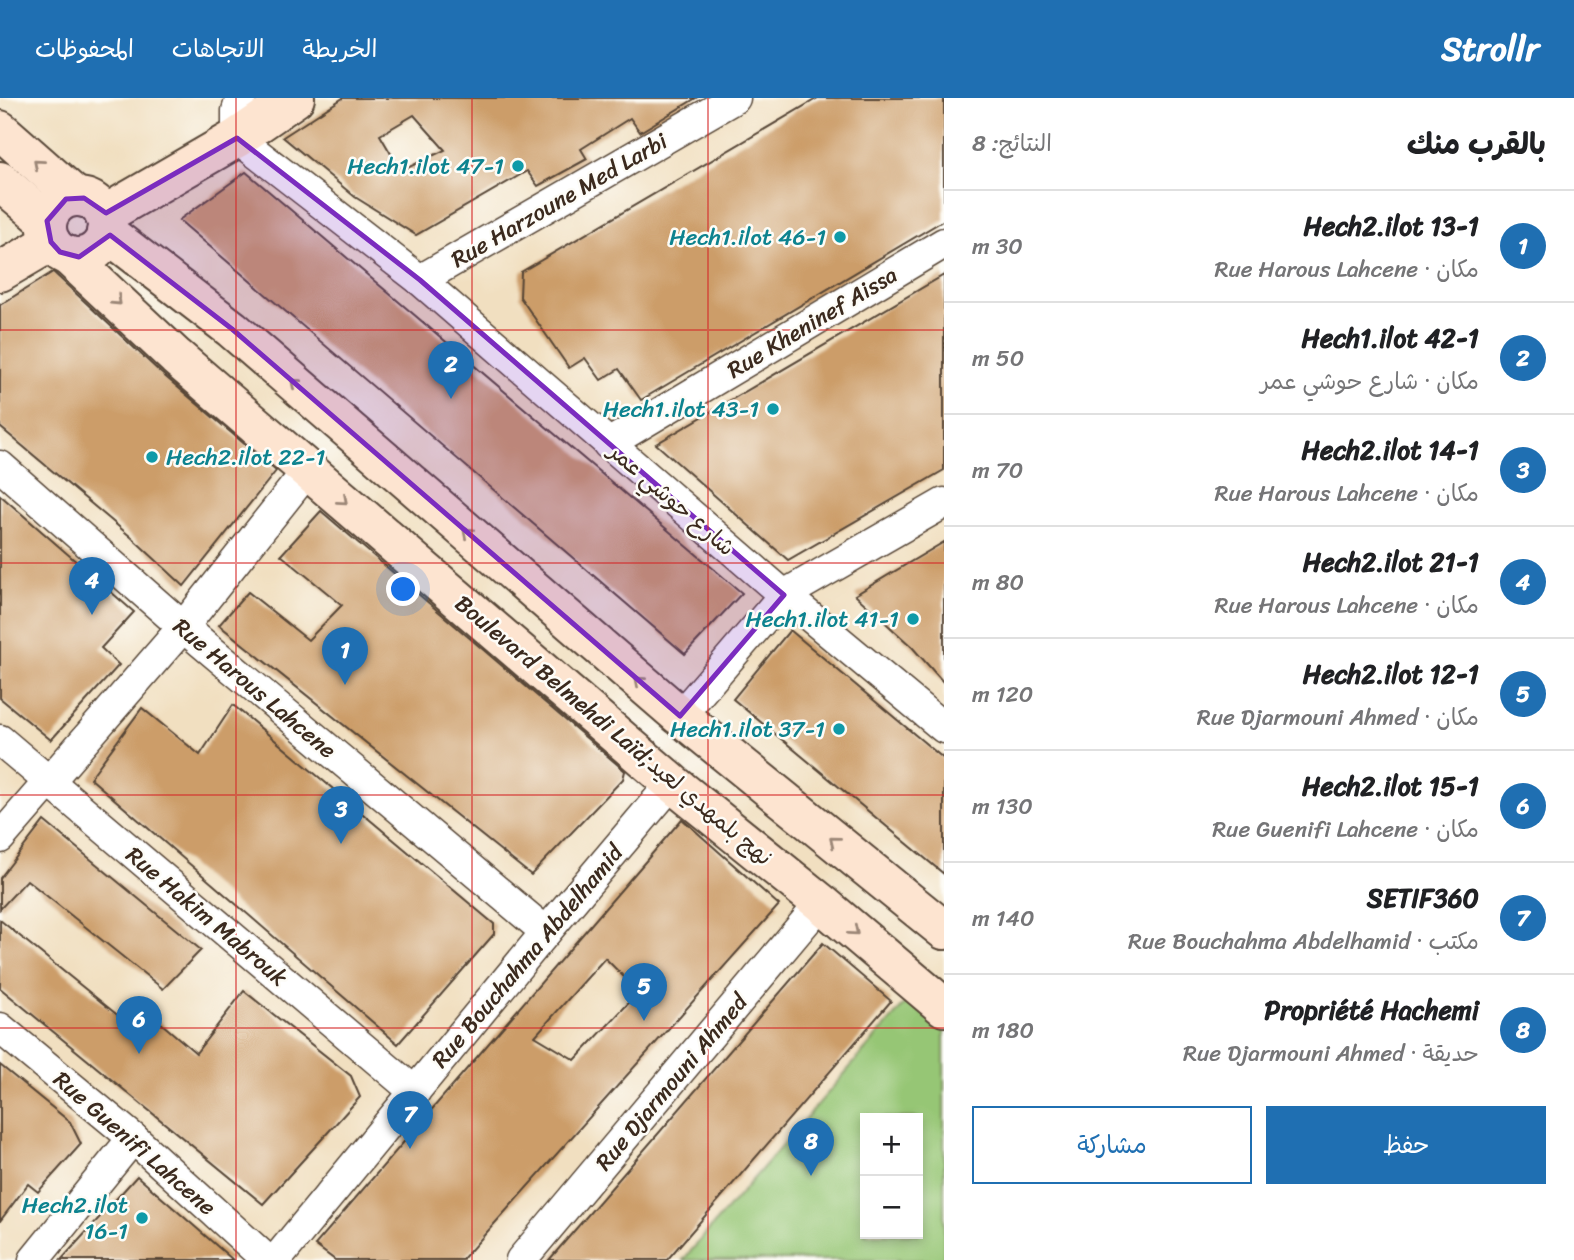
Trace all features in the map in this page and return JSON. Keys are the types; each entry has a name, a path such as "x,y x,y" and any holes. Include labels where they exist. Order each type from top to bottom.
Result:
{"main road":[{"path":"0,272 75,227 237,138 295,98"},
{"path":"0,130 75,227"},
{"path":"0,181 232,329 680,716 944,930"},
{"name":"Boulevard Belmehdi Laïd;نهج بلمهدي لعيد","path":"75,227 176,357 672,783 944,1007"}],"street":[{"path":"237,138 237,111 241,98"},
{"name":"Rue Harzoune Med Larbi","path":"419,280 735,98"},
{"name":"شارع حوشي عمر","path":"237,138 419,280 784,595 944,729"},
{"name":"Rue Kheninef Aissa","path":"608,444 944,243"},
{"name":"Rue Harous Lahcene","path":"0,466 183,627 546,932"},
{"path":"0,838 183,627 308,470"},
{"path":"680,716 784,595 944,503"},
{"name":"Rue Hakim Mabrouk","path":"0,740 415,1092"},
{"name":"Rue Bouchahma Abdelhamid","path":"276,1260 672,783"},
{"name":"Rue Djarmouni Ahmed","path":"521,1260 821,903"},
{"name":"Rue Guenifi Lahcene","path":"0,1028 132,1138 267,1260"},
{"path":"34,1260 132,1138"}],"highlighted area":[{"path":"237,138 420,280 784,595 680,716 232,329 110,235 79,257 60,252 51,242 47,221 66,199 84,198 106,213"}],"green space":[{"path":"910,998 944,1027 944,1260 683,1260"}],"building":[{"path":"343,98 696,98 640,132 630,118 581,149 587,159 538,186 527,171 416,235 355,197 283,137","holes":["414,115 445,150 401,171 380,135"]},
{"name":"Hech1.ilot 46-1","path":"818,98 944,98 944,220 641,400 619,369 601,380 585,358 569,368 520,297 521,272"},
{"path":"246,172 742,593 685,654 179,220"},
{"name":"Hech2.ilot 22-1","path":"53,272 161,373 276,471 184,586 131,537 0,427 0,305"},
{"name":"Hech1.ilot 43-1","path":"944,275 944,470 788,560 656,444"},
{"path":"0,495 134,612 101,648 119,665 51,740 0,698"},
{"path":"321,511 625,771 623,779 531,875 219,625 248,592 308,640 342,605 281,555"},
{"name":"Hech1.ilot 41-1","path":"944,542 944,683 912,647 855,595"},
{"name":"Hech1.ilot 37-1","path":"790,630 944,759 944,874 733,699"},
{"path":"233,705 494,924 494,934 398,1044 90,778 142,708 200,755"},
{"path":"682,819 779,905 462,1260 335,1260 315,1245","holes":["605,958 639,992 575,1060 535,1036"]},
{"path":"44,821 201,950 163,989 27,880 0,909 0,878"},
{"path":"0,920 131,1026 148,1012 196,1053 244,991 351,1076 360,1097 263,1204 0,988"},
{"path":"823,943 891,1001 667,1260 549,1260"},
{"path":"0,1065 70,1122 81,1144 38,1192 28,1184 0,1221"},
{"name":"Hech2.ilot 16-1","path":"137,1176 233,1260 61,1260"}],"place":[{"name":"Hech1.ilot 47-1","path":"518,166"},
{"name":"Hech1.ilot 46-1","path":"840,237"},
{"name":"Hech1.ilot 42-1","path":"451,399"},
{"name":"Hech1.ilot 43-1","path":"773,409"},
{"name":"Hech2.ilot 22-1","path":"152,457"},
{"name":"Hech2.ilot 21-1","path":"92,615"},
{"name":"Hech1.ilot 41-1","path":"913,619"},
{"name":"Hech2.ilot 13-1","path":"345,685"},
{"name":"Hech1.ilot 37-1","path":"839,729"},
{"name":"Hech2.ilot 14-1","path":"341,844"},
{"name":"Hech2.ilot 12-1","path":"644,1021"},
{"name":"Hech2.ilot 15-1","path":"139,1054"},
{"name":"SETIF360","path":"410,1149"},
{"name":"Propriété Hachemi","path":"811,1176"},
{"name":"Hech2.ilot 16-1","path":"142,1218"}]}
